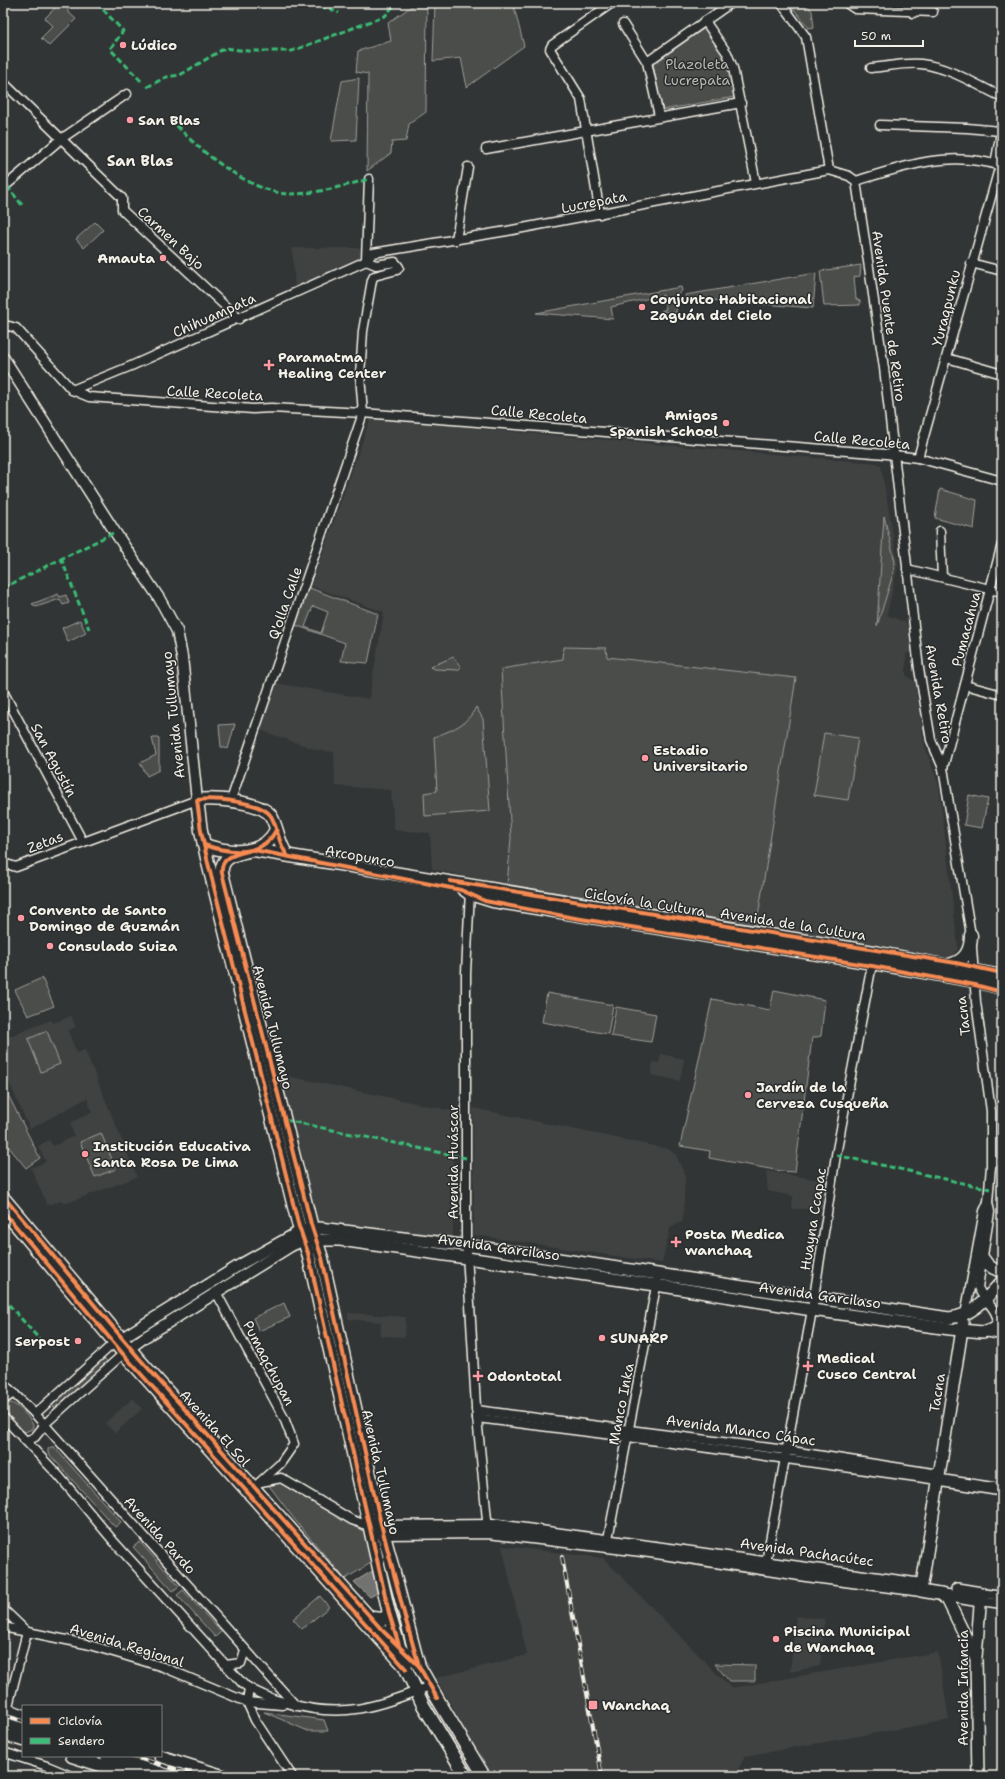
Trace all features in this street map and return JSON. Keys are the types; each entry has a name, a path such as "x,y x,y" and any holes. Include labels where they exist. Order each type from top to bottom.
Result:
{"main road":[{"path":"197,800 231,800 266,810 274,821 282,848 287,855"},
{"name":"Avenida Tullumayo","path":"197,800 204,845 302,1236 389,1613 406,1669 423,1705 466,1776"},
{"name":"Avenida Tullumayo","path":"276,830 268,843 227,859 222,865 222,873 315,1235 383,1530 419,1666 484,1776"},
{"name":"Arcopunco","path":"204,845 227,851 251,850 287,855 467,889"},
{"name":"Avenida de la Cultura","path":"467,889 493,902 675,925 975,975 1002,976"},
{"path":"947,965 956,963 966,956 971,944 972,935"},
{"name":"Avenida de la Cultura","path":"874,957 947,965 975,975 1002,988"},
{"name":"Avenida Garcilaso","path":"302,1236 315,1235 466,1245 812,1310 983,1332 1000,1327"},
{"name":"Avenida Garcilaso","path":"315,1235 340,1240 467,1258 814,1297 949,1318 968,1313"},
{"path":"983,1258 994,1270 1002,1272"},
{"path":"968,1313 985,1300 1002,1281"},
{"name":"Tacna","path":"921,1588 962,1330 968,1313"},
{"name":"Avenida Manco Cápac","path":"938,1477 1002,1483"},
{"name":"Avenida Manco Cápac","path":"938,1477 1002,1490"},
{"name":"Avenida Pachacútec","path":"921,1588 940,1594 980,1597"},
{"name":"Avenida Pachacútec","path":"921,1588 980,1597"},
{"path":"940,1594 948,1601 976,1657"},
{"name":"Avenida Infancia","path":"978,1776 976,1657 980,1597"},
{"path":"372,1618 384,1620 389,1613"},
{"path":"5,1709 22,1715"},
{"path":"3,1722 22,1728"},
{"path":"3,1734 22,1740"},
{"path":"75,1757 120,1773 135,1776"},
{"path":"110,1757 169,1776"},
{"path":"162,1757 224,1776"}],"street":[{"path":"600,214 581,99 550,49 552,45 612,3"},
{"path":"647,62 731,3"},
{"path":"782,3 806,37 829,170 848,176 856,181 926,160 969,158 999,165"},
{"path":"846,3 855,9 913,13 933,12"},
{"path":"913,3 913,13"},
{"path":"705,21 727,53 733,68 756,183"},
{"path":"623,24 647,62 659,116"},
{"path":"871,68 920,64 934,66 1002,97"},
{"name":"Carmen Bajo","path":"3,82 122,198 122,210 239,319"},
{"path":"3,188 61,139 127,94"},
{"path":"486,149 587,131 659,116 741,103"},
{"path":"880,125 1001,129"},
{"name":"Yuraqpunku","path":"918,458 947,358 971,263 999,165 1001,129"},
{"path":"456,240 468,167"},
{"name":"Lucrepata","path":"366,261 373,253 456,240 600,214 829,170"},
{"path":"363,413 360,375 364,331 372,280 374,276 397,270 399,267 395,262 376,265 366,261 369,179"},
{"name":"Avenida Puente de Retiro","path":"856,181 895,455"},
{"name":"Chihuampata","path":"72,390 239,319 366,261"},
{"path":"971,263 1002,271"},
{"path":"6,327 16,328 72,390"},
{"name":"Avenida Tullumayo","path":"3,357 114,532 159,598 177,631 180,644 197,800"},
{"path":"947,358 1002,374"},
{"name":"Calle Recoleta","path":"72,390 89,397 103,399 253,409 271,408 363,413 895,455 918,458 1002,481"},
{"name":"Q'olla Calle","path":"231,800 363,413"},
{"name":"Avenida Retiro","path":"895,455 919,669 931,740 943,768 972,935"},
{"path":"940,531 942,577"},
{"name":"Pumacahua","path":"943,768 1002,544"},
{"path":"907,569 1002,592"},
{"path":"965,685 1002,695"},
{"name":"San Agustín","path":"3,691 83,842"},
{"name":"Zetas","path":"3,863 16,867 197,800"},
{"name":"Avenida Huáscar","path":"467,889 466,1245 477,1414 488,1528"},
{"path":"972,935 975,975"},
{"name":"Huayna Ccapac","path":"766,1565 812,1310 836,1155 874,957"},
{"name":"Tacna","path":"975,975 991,1111 991,1166 988,1202 990,1212 978,1287 980,1294 997,1316 1000,1327"},
{"name":"Avenida El Sol","path":"3,1196 126,1351 254,1488 372,1618 419,1666"},
{"name":"Tacna","path":"968,1313 984,1211 988,1202"},
{"name":"Avenida El Sol","path":"3,1211 118,1341"},
{"name":"Avenida Garcilaso","path":"26,1441 35,1437 45,1425 126,1351 216,1292 291,1246 302,1236"},
{"name":"Avenida Garcilaso","path":"35,1414 118,1341 243,1264 302,1236"},
{"name":"Manco Inka","path":"607,1543 658,1280"},
{"name":"Pumaqchupan","path":"216,1292 284,1418 293,1439 293,1448 280,1464"},
{"name":"Avenida Pardo","path":"3,1383 35,1414 245,1650 297,1706"},
{"path":"3,1400 14,1394"},
{"name":"Avenida Manco Cápac","path":"477,1414 785,1454 938,1477"},
{"path":"3,1416 59,1476 115,1543 243,1684 249,1688 269,1697 297,1706 330,1712 350,1711 403,1696 430,1686"},
{"path":"280,1464 281,1478"},
{"path":"254,1488 280,1464"},
{"path":"281,1478 352,1520 383,1530"},
{"path":"254,1488 281,1478"},
{"name":"Avenida El Sol","path":"254,1488 406,1669"},
{"name":"Avenida Pachacútec","path":"383,1530 422,1534 488,1528"},
{"name":"Avenida Pachacútec","path":"383,1530 488,1528 766,1565 921,1588"},
{"name":"Avenida Pachacútec","path":"980,1597 1002,1596"},
{"name":"Avenida Pachacútec","path":"980,1597 1002,1604"},
{"path":"3,1609 27,1632 5,1709 3,1722"},
{"name":"Avenida Regional","path":"3,1627 86,1644 128,1656 163,1667 244,1701 297,1706"},
{"path":"226,1665 241,1663 245,1650"},
{"path":"249,1688 244,1701 292,1776"},
{"path":"3,1752 71,1776"}],"shaded area":[{"path":"292,248 361,248 359,262 295,288"},
{"path":"371,417 492,430 877,463 881,466 898,564 887,615 907,623 911,652 906,654 906,675 915,682 924,744 939,786 958,948 951,959 756,929 796,678 607,657 606,648 564,647 564,659 501,669 511,838 507,885 432,869 430,833 394,830 391,790 335,786 334,752 317,750 260,730 275,683 369,699 384,612 311,586"},
{"path":"71,1016 76,1027 68,1031 77,1053 85,1050 137,1177 64,1204 62,1201 47,1205 31,1168 46,1162 38,1146 49,1140 53,1146 74,1136 70,1123 92,1112 87,1098 30,1129 3,1069 3,1050 6,1049 3,1039 51,1020 53,1023"},
{"path":"661,1054 684,1059 680,1081 651,1075 653,1062 659,1063"},
{"path":"278,1074 453,1111 453,1238 323,1222 315,1219"},
{"path":"473,1108 668,1149 676,1155 685,1175 683,1221 670,1228 662,1263 474,1235"},
{"path":"766,1171 832,1182 827,1209 792,1209 793,1196 768,1191"},
{"path":"348,1313 406,1317 405,1337 380,1336 381,1322 348,1319"},
{"path":"133,1398 142,1409 115,1433 105,1423"},
{"path":"502,1546 603,1558 731,1688 938,1652 949,1720 745,1756 735,1776 491,1776 436,1678 527,1655"},
{"path":"374,1570 379,1592 370,1597 354,1582"},
{"path":"796,1616 825,1619 820,1666 790,1672"}],"green space":[{"path":"60,3 75,3 67,11 76,19 49,46 41,38 53,26 45,18"},
{"path":"416,3 427,3 426,112 409,124 406,141 392,142 391,153 367,171 368,74 356,72 358,51 391,41 388,23"},
{"path":"435,3 513,3 524,46 467,87 461,58 433,61"},
{"path":"789,3 806,3 812,11 814,27 809,28"},
{"name":"Plazoleta Lucrepata","path":"705,28 730,63 734,97 662,110 653,64"},
{"path":"359,78 356,140 331,141 342,81"},
{"path":"95,222 103,230 84,248 76,239"},
{"path":"861,265 860,276 854,277 856,299 860,301 860,305 824,306 820,271"},
{"path":"816,273 813,308 686,298 685,295"},
{"path":"681,287 682,291 677,295 676,313 661,311 666,309 663,295 611,307 613,319 536,313"},
{"path":"940,489 977,500 974,529 935,518"},
{"path":"884,516 895,562 894,571 877,626"},
{"path":"307,587 378,614 368,663 341,661 345,643 295,625","holes":["313,606 328,612 321,633 305,627"]},
{"path":"58,594 60,597 66,595 69,603 63,605 60,599 36,607 32,604"},
{"path":"80,620 86,633 68,642 62,628"},
{"name":"Estadio Universitario","path":"564,647 606,648 607,657 796,678 756,929 507,885 511,838 501,669 563,659"},
{"path":"453,657 461,667 458,670 435,669 430,667"},
{"path":"476,707 483,719 490,811 425,816 424,793 437,791 434,737 464,723"},
{"path":"235,724 228,749 221,747 219,725"},
{"path":"824,733 858,738 848,800 814,795"},
{"path":"152,738 159,738 159,770 147,776 140,763 156,755"},
{"path":"969,795 988,799 982,828 964,825"},
{"path":"42,978 54,1006 28,1016 15,990"},
{"path":"774,990 825,1000 821,1036 812,1038 795,1172 781,1171 709,1158 710,1151 680,1146 712,999 770,1010"},
{"path":"547,993 613,1005 608,1034 542,1022"},
{"path":"616,1007 656,1014 651,1042 611,1036"},
{"path":"47,1031 60,1064 41,1072 28,1039"},
{"path":"3,1085 40,1158 26,1168 3,1140"},
{"path":"101,1133 116,1169 95,1177 80,1142"},
{"path":"284,1303 290,1317 259,1331 253,1318"},
{"path":"104,1358 109,1364 57,1410 52,1405"},
{"path":"11,1403 27,1415 33,1425 32,1429 25,1432 12,1420 6,1408 6,1404"},
{"path":"54,1447 121,1522 115,1527 48,1453 48,1449"},
{"path":"278,1480 367,1533 374,1561 345,1579 295,1520 267,1483"},
{"path":"140,1542 179,1586 173,1591 133,1547"},
{"path":"183,1590 221,1632 215,1637 177,1595"},
{"path":"320,1596 329,1607 302,1629 293,1619"},
{"path":"715,1664 755,1665 755,1681 729,1681"},
{"path":"264,1712 324,1720 328,1731 308,1731"}],"railway":[{"path":"562,1557 602,1776"},
{"path":"3,1715 22,1721"},
{"path":"134,1757 199,1776"}],"marked path":[{"path":"97,3 123,31 110,49 143,83"},
{"path":"303,3 328,8 339,13"},
{"path":"147,87 166,77 180,75 225,48 248,51 292,51 385,16 396,3"},
{"path":"171,119 209,156 241,178 274,192 290,194 310,193 369,179"},
{"path":"7,186 22,205"},
{"path":"3,588 115,532"},
{"path":"61,558 89,629"},
{"path":"285,1120 466,1158"},
{"path":"836,1155 990,1189"},
{"path":"3,1298 40,1340"}],"cycle path":[{"path":"287,855 282,846 271,816 266,811 247,804 225,800 197,800 201,831 208,863 299,1227"},
{"path":"204,845 234,851 254,849 270,839 276,830"},
{"path":"254,850 461,890 485,901 569,917 872,966 975,985 1002,992"},
{"path":"248,851 234,855 226,860 222,868 222,873 311,1224 322,1258 380,1520 405,1617 419,1666 437,1698"},
{"name":"Ciclovía la Cultura","path":"450,881 956,963 1002,973"},
{"path":"3,1196 138,1357 383,1631 418,1665"},
{"path":"3,1211 123,1354 406,1669"},
{"path":"300,1229 308,1253 389,1613 399,1645"}],"place":[{"name":"Lúdico","path":"123,45"},
{"name":"San Blas","path":"130,120"},
{"name":"Amauta","path":"163,258"},
{"name":"Conjunto Habitacional Zaguán del Cielo","path":"642,307"},
{"name":"Paramatma Healing Center","path":"269,365"},
{"name":"Amigos Spanish School","path":"726,423"},
{"name":"Estadio Universitario","path":"645,758"},
{"name":"Convento de Santo Domingo de Guzmán","path":"21,918"},
{"name":"Consulado Suiza","path":"50,946"},
{"name":"Jardín de la Cerveza Cusqueña","path":"748,1095"},
{"name":"Institución Educativa Santa Rosa De Lima","path":"85,1154"},
{"name":"Posta Medica wanchaq","path":"676,1242"},
{"name":"SUNARP","path":"602,1338"},
{"name":"Serpost","path":"78,1341"},
{"name":"Medical Cusco Central","path":"808,1366"},
{"name":"Odontotal","path":"478,1376"},
{"name":"Piscina Municipal de Wanchaq","path":"776,1639"},
{"name":"Wanchaq","path":"593,1705"}],"district":[{"name":"San Blas","path":"140,161"}]}
